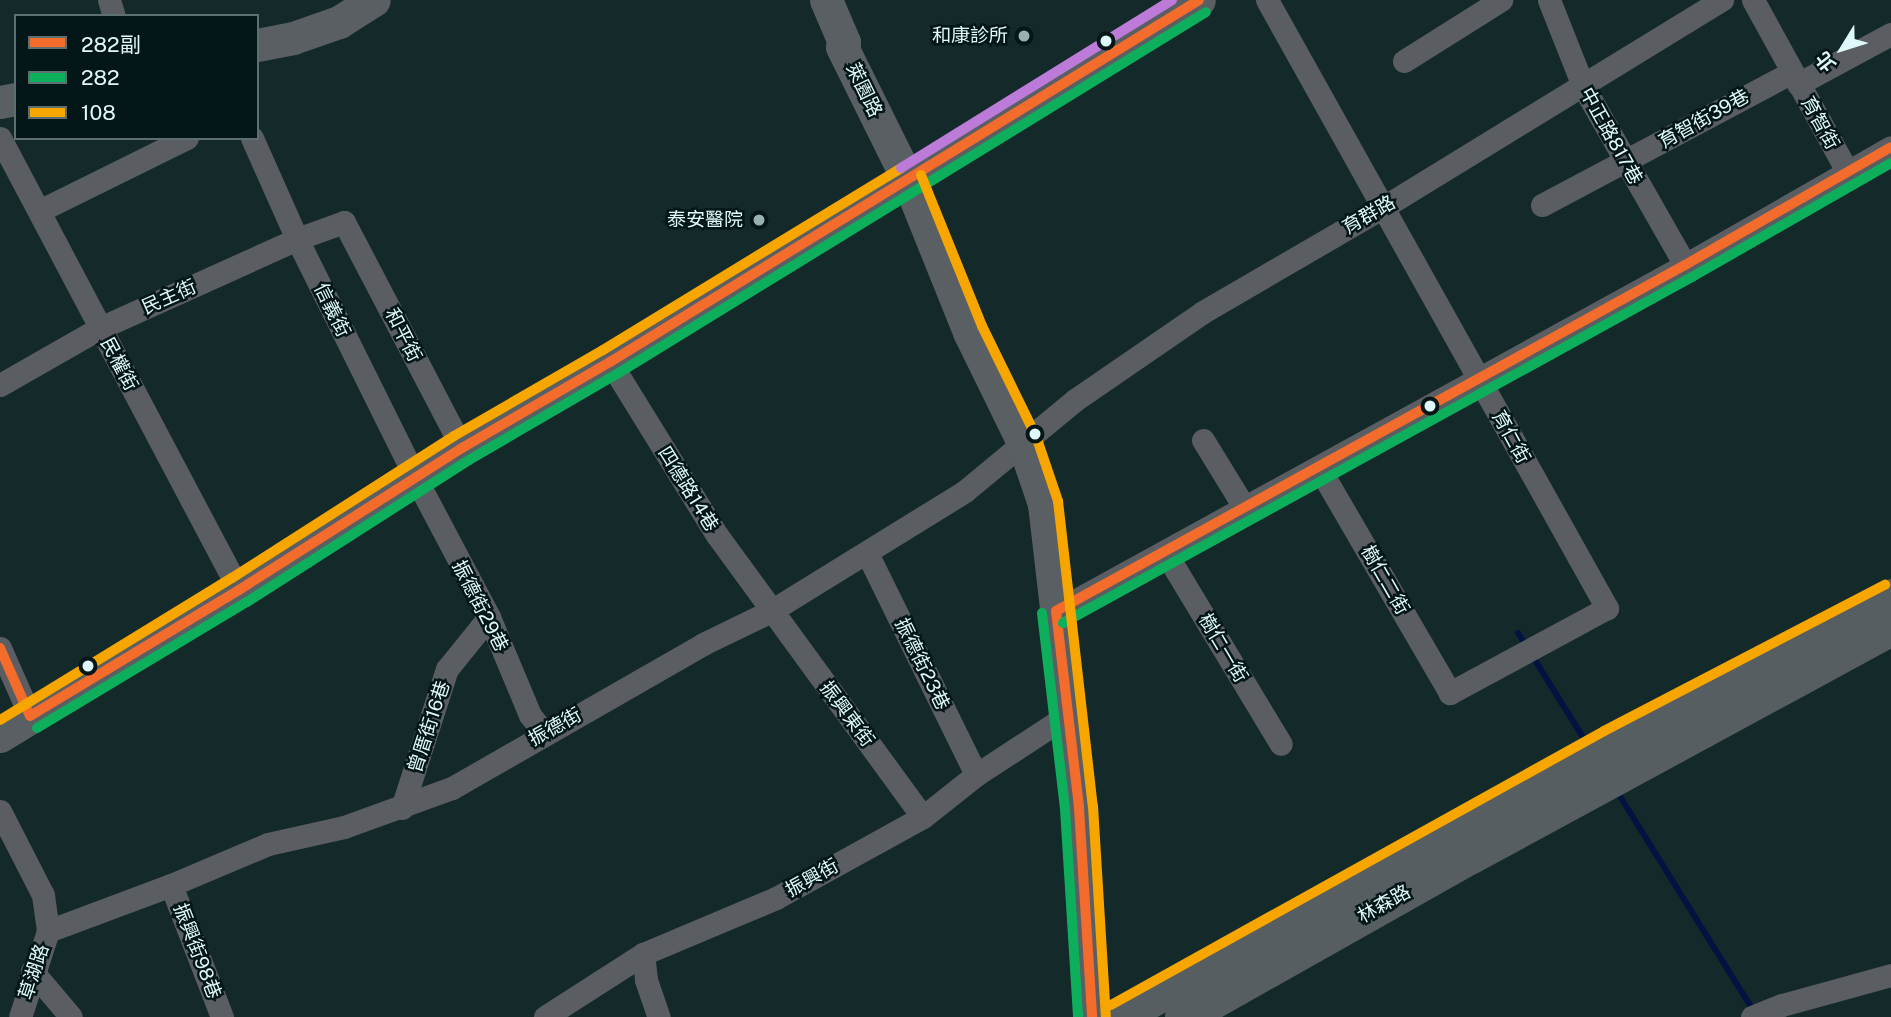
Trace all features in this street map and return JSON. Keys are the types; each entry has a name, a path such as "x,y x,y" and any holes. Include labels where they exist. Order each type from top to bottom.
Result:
{"main road":[{"path":"1578,780 1891,597"},
{"path":"1620,756 1891,627"},
{"name":"林森路","path":"1118,1017 1578,780"},
{"name":"林森路","path":"1183,1017 1578,780"}],"street":[{"path":"259,45 293,38 340,22 374,0"},
{"name":"萊園路","path":"826,0 844,42 842,47 908,180 969,332 1023,442 1044,505 1082,850 1092,1017"},
{"path":"0,736 239,590 462,448 610,362 1199,0"},
{"name":"育仁街","path":"1267,0 1607,608 1450,693"},
{"path":"1404,61 1501,0"},
{"name":"中正路817巷","path":"1549,0 1583,86 1685,265"},
{"name":"育群路","path":"1023,442 1075,400 1203,312 1382,208 1722,0"},
{"name":"育智街","path":"1753,0 1848,173"},
{"name":"育智街39巷","path":"1542,205 1795,78 1891,34"},
{"name":"民權街","path":"0,138 239,590"},
{"path":"39,211 183,140"},
{"name":"信義街","path":"253,140 297,239 416,479"},
{"path":"1056,611 1685,265 1891,147"},
{"name":"民主街","path":"0,385 100,328 297,239 344,222"},
{"name":"和平街","path":"344,222 462,448"},
{"name":"四德路14巷","path":"610,362 681,480 771,611"},
{"path":"1203,440 1244,508"},
{"name":"振德街","path":"48,931 171,885 268,844 344,827 452,788 703,644 771,611 867,553 965,491 1023,442"},
{"name":"樹仁二街","path":"1319,468 1450,693"},
{"name":"振德街29巷","path":"416,479 489,617 530,715 544,733"},
{"name":"樹仁一街","path":"1166,552 1281,744"},
{"name":"振德街23巷","path":"867,553 976,775"},
{"name":"振興東街","path":"771,611 923,817"},
{"name":"曾厝街16巷","path":"402,808 447,669 489,617"},
{"path":"0,648 30,716"},
{"name":"振興街","path":"545,1017 643,954 776,898 923,817 976,775 1066,716"},
{"name":"草湖路","path":"0,811 43,895 48,931 20,1017"},
{"name":"振興街98巷","path":"171,885 222,1017"},
{"path":"643,954 646,980 659,1017"},
{"path":"33,971 71,1017"},
{"path":"1752,1017 1782,1004 1891,975"}],"waterway":[{"path":"1518,633 1586,742"},
{"path":"1616,790 1754,1012"}],"transit line":[{"path":"901,168 1172,0"},
{"name":"282副","path":"30,716 239,590 462,448 610,362 1199,0"},
{"name":"282","path":"37,728 247,602 469,460 617,374 1206,12"},
{"name":"282副","path":"1056,611 1685,265 1891,147"},
{"name":"282","path":"1063,623 1692,277 1891,163"},
{"name":"108","path":"0,720 232,578 454,436 603,350 901,168"},
{"name":"108","path":"921,175 982,326 1036,436 1058,501 1093,806 1106,1016"},
{"name":"108","path":"1111,1005 1604,731 1885,585"},
{"name":"282副","path":"1056,611 1079,808 1092,1017"},
{"name":"282","path":"1042,613 1065,809 1078,1017"},
{"name":"282副","path":"0,648 30,716"}],"place":[{"name":"和康診所","path":"1024,36"},
{"name":"泰安醫院","path":"759,220"}]}
